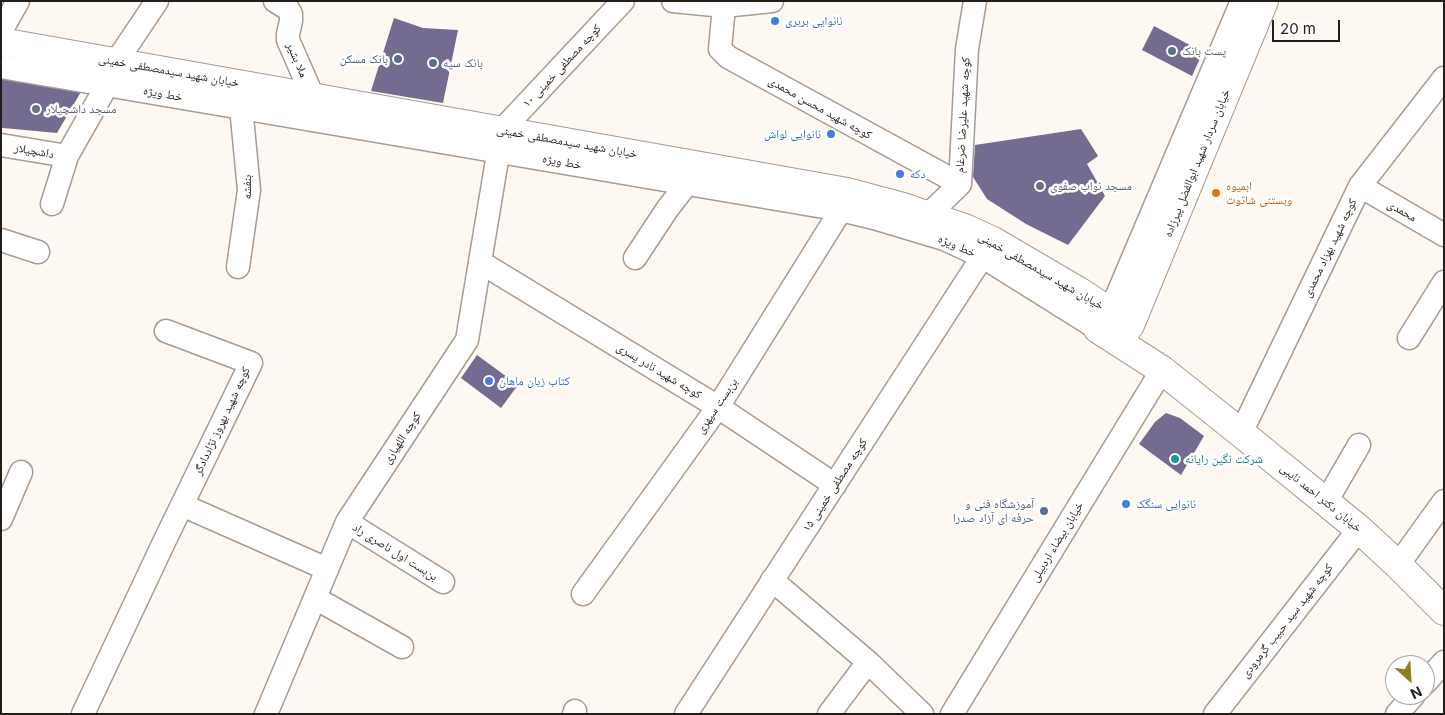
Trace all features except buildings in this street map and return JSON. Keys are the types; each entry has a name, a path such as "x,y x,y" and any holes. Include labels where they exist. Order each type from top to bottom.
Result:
{"main road":[{"name":"خیابان سردار شهید ابوالفضل پیرزاده","path":"1114,327 1264,1"},
{"name":"خیابان شهید سیدمصطفی خمینی","path":"1,42 112,69 241,96 313,97 500,141 844,201 903,206 966,229 988,249 1080,292 1114,327"},
{"name":"خیابان دکتر احمد نایبی","path":"1114,327 1162,370 1359,529 1444,610"}],"street":[{"path":"1,31 18,1"},
{"path":"52,204 67,156 112,69 157,1"},
{"name":"ملا بشیر","path":"275,1 288,9 291,14 288,40 313,97"},
{"name":"کوچه مصطفی خمینی ۱۰","path":"500,141 623,1"},
{"path":"673,1 724,6 772,1"},
{"name":"کوچه شهید علیرضا ضرغام","path":"928,215 960,184 967,49 975,1"},
{"path":"1114,327 1242,1"},
{"name":"کوچه شهید محسن محمدی","path":"724,6 720,49 728,57 960,184"},
{"path":"1,67 112,69"},
{"name":"کوچه شهید بهزاد محمدی","path":"1241,432 1360,186 1444,78"},
{"path":"241,96 500,141"},
{"name":"بنفشه","path":"238,267 249,190 241,96"},
{"name":"کوچه اللهیاری","path":"266,714 347,522 467,340 500,141"},
{"name":"داشچیلار","path":"1,145 67,156"},
{"path":"634,258 668,208 688,174"},
{"name":"محمدی","path":"1360,186 1444,236"},
{"name":"خط ویژه","path":"844,201 874,218 944,239 988,249"},
{"name":"بن‌بست سپهری","path":"583,594 718,407 844,201"},
{"path":"1,240 38,252"},
{"name":"کوچه مصطفی خمینی ۱۵","path":"686,714 988,249"},
{"name":"کوچه شهید نادر یسری","path":"480,262 718,407 835,485"},
{"path":"1409,338 1444,282"},
{"name":"کوچه شهید بهروز نژاددادگر","path":"83,714 251,363 166,331"},
{"name":"خیابان بیضاء اردبیلی","path":"952,714 1162,370"},
{"path":"1326,502 1358,444"},
{"path":"1,519 21,472"},
{"path":"1398,565 1444,501"},
{"path":"182,505 327,569"},
{"name":"بن‌بست اول ناصری راد","path":"347,522 443,582"},
{"name":"کوچه شهید سید حبیب گرمرودی","path":"1215,714 1359,529"},
{"path":"772,580 868,662 922,714"},
{"path":"315,598 402,647"},
{"path":"829,714 868,662"},
{"path":"1435,671 1444,662"}],"place":[{"name":"نانوایی بربری","path":"775,21"},
{"name":"پست بانک","path":"1172,51"},
{"name":"بانک مسکن","path":"398,59"},
{"name":"بانک سپه","path":"433,63"},
{"name":"مسجد داشچیلار","path":"36,109"},
{"name":"نانوایی لواش","path":"831,134"},
{"name":"دکه","path":"900,174"},
{"name":"مسجد نواب صفوی","path":"1040,186"},
{"name":"ابمیوه وبستنی شاتوت","path":"1216,193"},
{"name":"کتاب زبان ماهان","path":"489,381"},
{"name":"شرکت نگین رایانه","path":"1175,459"},
{"name":"نانوایی سنگک","path":"1126,504"},
{"name":"آموزشگاه فنی و حرفه ای آزاد صدرا","path":"1044,511"}]}
